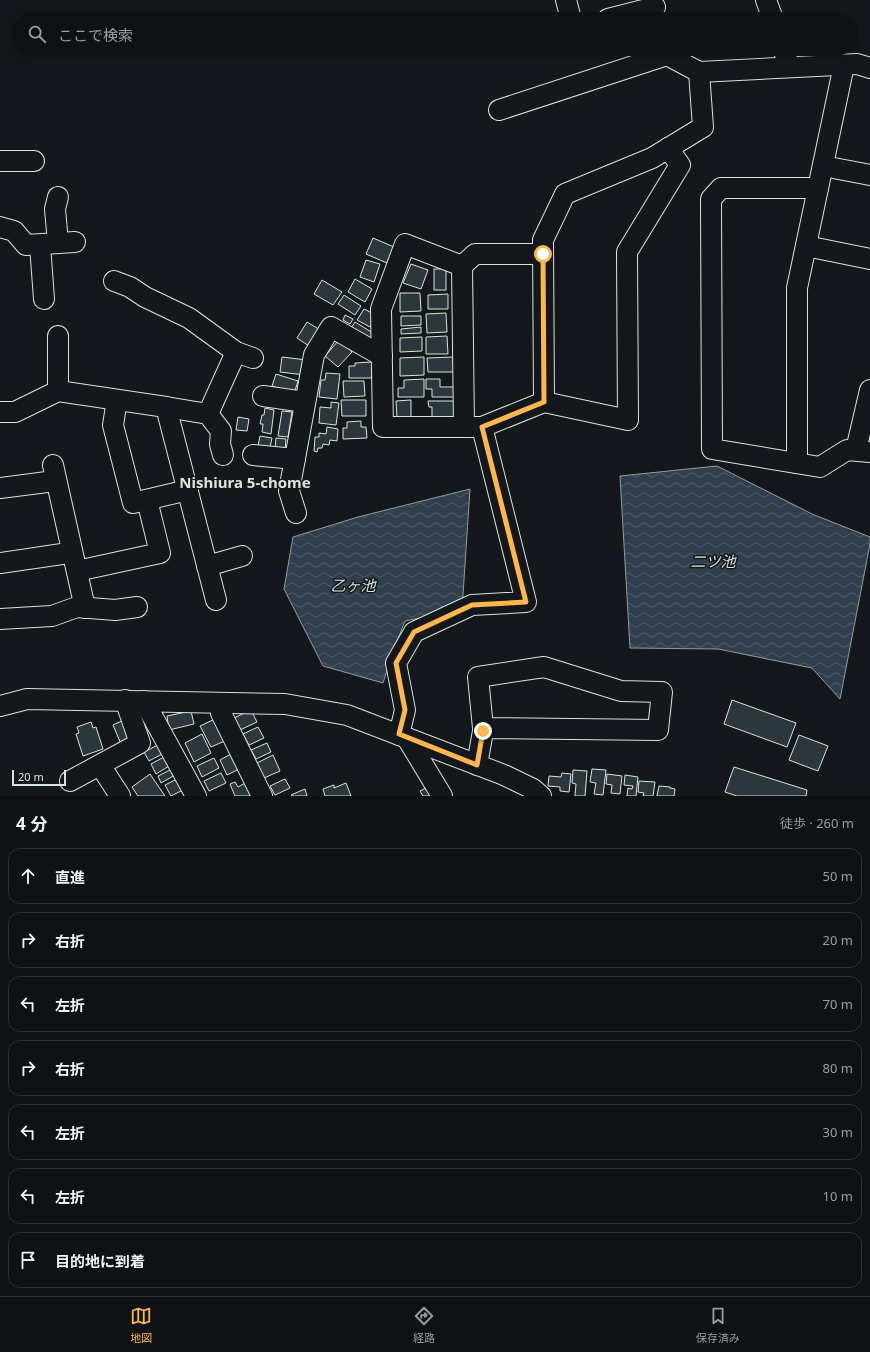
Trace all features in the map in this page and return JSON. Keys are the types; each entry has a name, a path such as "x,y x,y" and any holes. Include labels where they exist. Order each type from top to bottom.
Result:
{"street":[{"path":"566,0 569,12"},
{"path":"766,0 770,12"},
{"path":"641,12 655,9"},
{"path":"499,110 655,56"},
{"path":"673,56 699,72 787,58 844,65 857,64 870,68"},
{"path":"797,463 797,288 844,65"},
{"path":"544,402 543,240 565,194 652,158 703,127 699,72"},
{"path":"462,266 405,244 381,309 383,427 473,427 544,402 628,420 626,252 680,165 668,148"},
{"path":"0,161 34,161"},
{"path":"823,166 870,175"},
{"path":"818,188 721,188 711,199 712,449 820,466 847,450 863,451 870,390"},
{"path":"44,299 58,243 55,209 58,197"},
{"path":"0,227 14,232 26,246 58,243"},
{"path":"806,246 870,259"},
{"path":"462,266 475,254 543,254"},
{"path":"442,796 403,736 405,710 396,663 414,632 472,605 526,602 473,427 462,266"},
{"path":"114,281 130,287 145,297 189,318 244,355 208,414"},
{"path":"296,513 289,491 314,355 331,327 382,356"},
{"path":"58,336 58,391"},
{"path":"0,412 15,412 58,391 208,414 221,431 220,444 223,456"},
{"path":"263,396 305,402"},
{"path":"117,400 113,425 133,503 188,490"},
{"path":"166,407 216,600"},
{"path":"253,455 295,459"},
{"path":"0,488 50,474 77,572 85,608"},
{"path":"77,572 160,553 147,500"},
{"path":"0,563 62,554"},
{"path":"207,566 242,556"},
{"path":"0,619 52,616 77,607 115,610 137,607"},
{"path":"477,765 483,731 478,677 544,667 621,691 662,692 658,730 483,728"},
{"path":"0,706 27,699 285,704 347,715 504,775 533,788 542,796"},
{"path":"70,781 140,742 135,701"},
{"path":"135,701 196,796"},
{"path":"220,703 222,713 262,796"},
{"path":"100,765 120,796"}],"water":[{"name":"二ツ池","path":"717,466 812,514 870,537 870,544 840,699 812,668 718,649 630,648 620,476"},
{"name":"乙ヶ池","path":"470,489 462,610 405,621 383,683 323,666 284,589 293,537 358,517"}],"building":[{"path":"373,238 394,247 387,263 366,254"},
{"path":"366,260 380,264 374,282 360,277"},
{"path":"411,264 428,270 421,289 403,283"},
{"path":"434,269 446,269 446,290 434,290"},
{"path":"355,279 372,289 365,302 348,292"},
{"path":"322,280 342,292 333,305 314,294"},
{"path":"400,293 420,293 421,311 400,312"},
{"path":"448,294 448,309 428,309 428,295"},
{"path":"344,295 361,306 355,315 338,304"},
{"path":"364,309 374,314 374,320 370,327 357,320"},
{"path":"446,313 447,332 427,333 426,314"},
{"path":"345,315 353,319 350,324 343,320"},
{"path":"401,316 421,316 421,325 401,326"},
{"path":"307,322 322,331 312,348 297,338"},
{"path":"355,322 373,333 370,339 351,328"},
{"path":"421,327 421,333 401,334 401,329"},
{"path":"447,336 448,354 426,354 426,337"},
{"path":"422,337 422,351 400,352 400,338"},
{"path":"339,340 352,352 338,367 325,356"},
{"path":"282,357 307,360 305,375 280,372"},
{"path":"424,357 424,375 400,376 400,358"},
{"path":"453,357 454,372 428,372 427,358"},
{"path":"372,362 372,378 349,378 349,366 355,366 355,363"},
{"path":"326,373 340,374 337,399 319,397 321,380 325,380"},
{"path":"276,374 298,381 294,394 272,386"},
{"path":"424,379 424,397 398,397 398,388 404,388 404,380"},
{"path":"426,379 440,379 440,387 455,387 455,397 432,397 432,389 426,389"},
{"path":"343,381 364,381 365,396 344,397"},
{"path":"341,400 366,400 366,416 342,416"},
{"path":"411,400 411,417 397,418 396,401"},
{"path":"428,401 458,401 458,419 432,419 432,407 429,407"},
{"path":"331,402 339,403 336,425 319,423 320,407 331,408"},
{"path":"265,408 274,410 271,434 262,432 263,424 260,424"},
{"path":"282,411 292,412 288,437 278,436"},
{"path":"238,417 249,419 247,431 236,430"},
{"path":"361,421 361,427 366,427 367,438 343,439 343,428 347,428 347,422"},
{"path":"327,427 338,429 337,441 330,440 329,445 323,444 322,448 318,448 317,452 314,451 315,437 319,437 319,433 326,434"},
{"path":"260,436 272,438 270,448 258,446"},
{"path":"276,438 286,439 285,450 275,449"},
{"path":"732,700 796,723 787,747 724,724"},
{"path":"251,710 257,722 240,730 234,718"},
{"path":"191,711 194,724 169,730 167,716"},
{"path":"217,718 227,740 211,747 200,726"},
{"path":"126,719 134,738 121,744 113,725"},
{"path":"91,722 93,728 96,727 103,749 83,756 76,734 79,733 77,727"},
{"path":"258,727 264,738 249,745 243,734"},
{"path":"202,734 211,753 194,762 185,743"},
{"path":"799,735 828,746 818,771 789,760"},
{"path":"267,743 271,752 256,759 251,750"},
{"path":"158,745 162,754 149,761 144,752"},
{"path":"231,754 239,769 227,775 220,760"},
{"path":"273,755 280,771 264,778 257,763"},
{"path":"164,757 169,766 156,774 151,764"},
{"path":"214,758 219,768 202,777 197,766"},
{"path":"734,767 807,790 806,796 737,796 725,792"},
{"path":"172,769 175,775 161,783 158,776"},
{"path":"592,769 606,770 603,795 594,794 596,783 590,782"},
{"path":"573,770 587,771 585,796 575,796 576,784 572,783"},
{"path":"221,773 226,783 209,791 204,781"},
{"path":"562,773 571,774 569,792 560,791 560,787 548,786 549,776 561,777"},
{"path":"150,774 165,796 138,796 132,787"},
{"path":"607,774 622,776 620,794 611,793 612,785 606,784"},
{"path":"625,775 638,777 636,796 627,796 628,788 632,789 633,786 624,785"},
{"path":"179,778 185,789 171,796 165,785"},
{"path":"285,779 290,788 275,795 270,786"},
{"path":"639,781 655,782 653,796 643,796 644,793 638,792"},
{"path":"235,782 238,787 247,782 254,796 235,796 230,784"},
{"path":"346,783 351,796 325,796 323,789 334,785 334,788"},
{"path":"432,785 437,796 423,796 420,791"},
{"path":"659,786 675,789 674,796 657,796"},
{"path":"305,789 307,796 291,795"}],"district":[{"name":"Nishiura 5-chome","path":"245,482"}],"route":[{"path":"483,731 477,765 399,734 405,710 396,663 414,632 472,605 526,602 482,427 544,402 543,254"}]}
